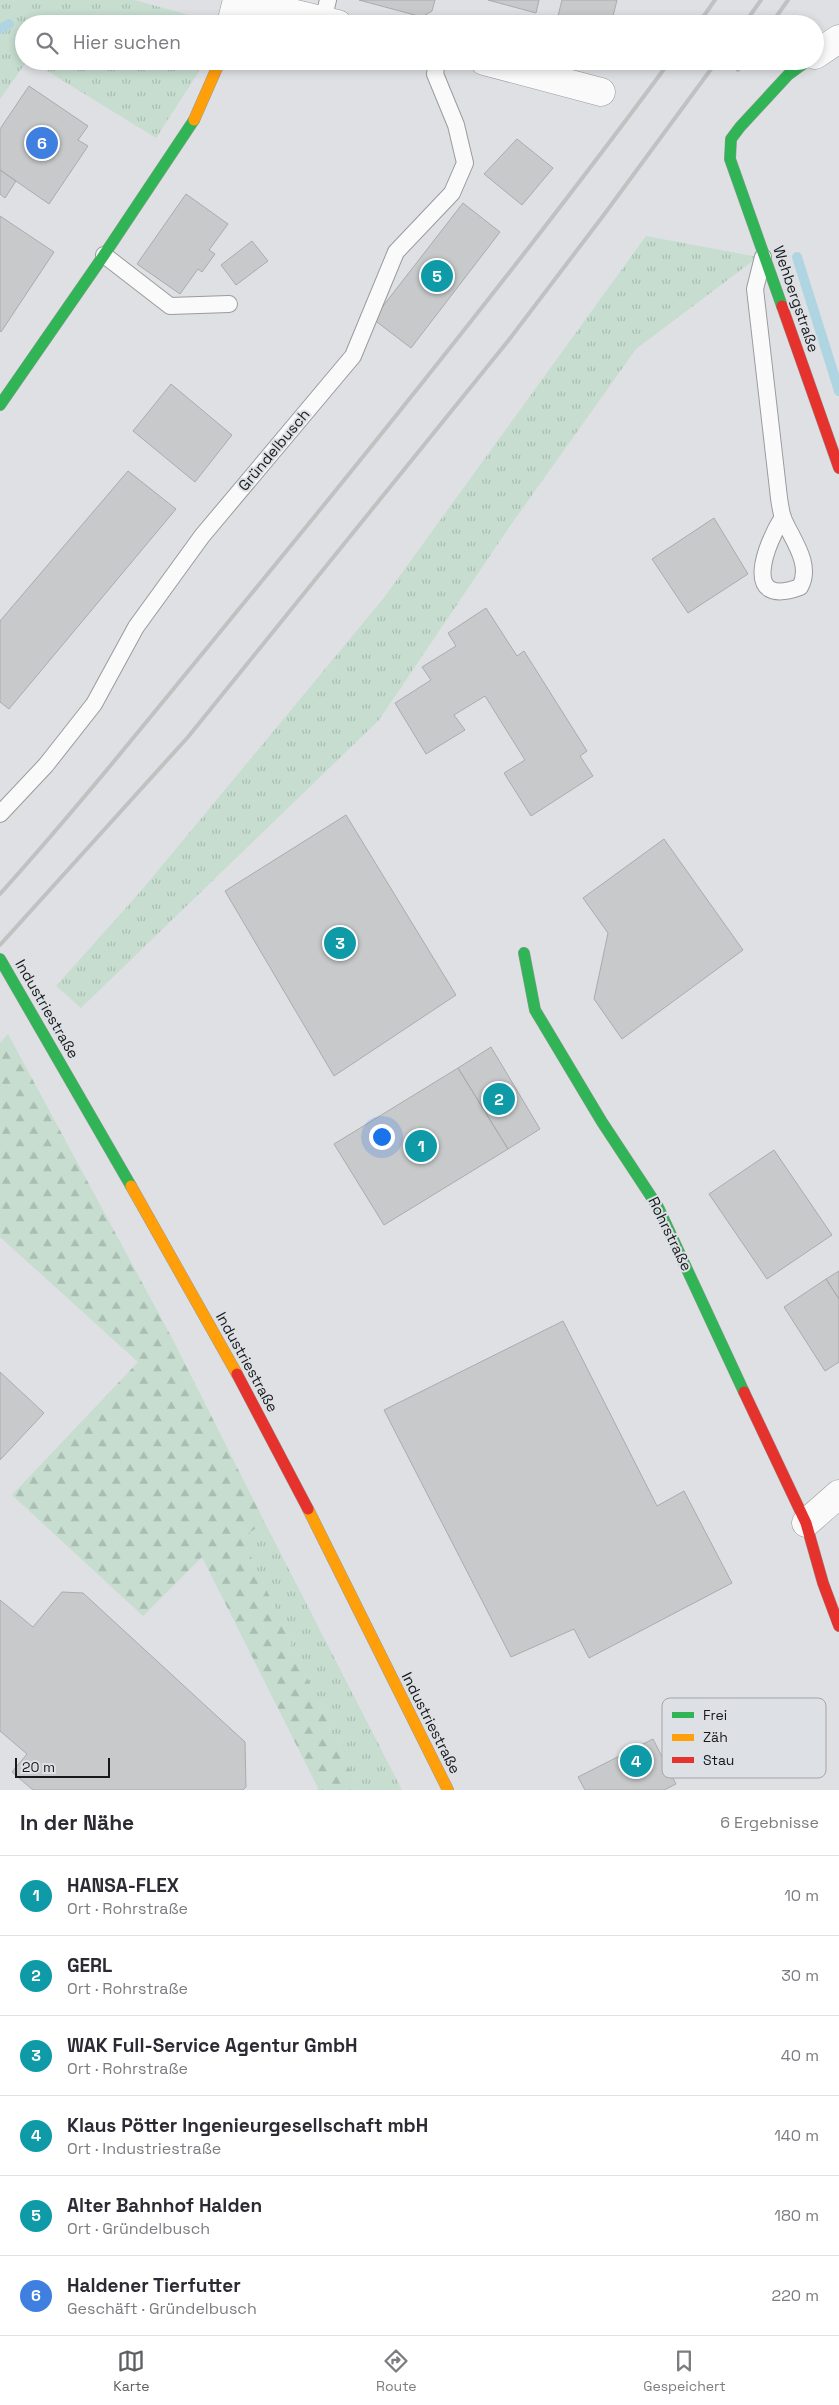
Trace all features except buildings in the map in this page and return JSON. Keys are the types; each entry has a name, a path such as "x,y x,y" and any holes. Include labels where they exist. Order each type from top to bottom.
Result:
{"street":[{"path":"233,15 237,0 329,15"},
{"path":"824,50 839,39"},
{"path":"0,405 104,255 193,121 216,70"},
{"path":"518,70 601,92"},
{"name":"Wehbergstraße","path":"795,70 788,75 731,139 730,159 839,468"},
{"name":"Rohrstraße","path":"524,953 535,1010 602,1122 658,1207 806,1523 823,1584 839,1626"},
{"name":"Industriestraße","path":"0,959 32,1011 280,1453 448,1790"},
{"path":"806,1523 839,1494"}],"lane":[{"name":"Gründelbusch","path":"0,814 46,765 94,704 136,627 202,536 353,356 396,252 452,192 465,163 456,125 435,74 436,70"},
{"path":"764,252 756,289 783,517"},
{"path":"104,255 170,306 229,304"}],"green space":[{"path":"0,0 134,0 189,15 15,15 15,70 21,70 0,99"},
{"path":"46,70 199,70 156,138"},
{"path":"646,236 758,257 636,349 510,526 379,720 81,1008 56,986 141,891 383,599"},
{"path":"8,1034 173,1340 265,1523 242,1537 356,1783 351,1790 317,1790 318,1788 202,1557 143,1616 12,1495 138,1362 0,1237 0,1043"},
{"path":"265,1523 402,1790 351,1790 356,1783 242,1537"}],"waterway":[{"path":"0,29 9,24"},
{"path":"797,257 839,391"}],"railway":[{"path":"704,15 715,0"},
{"path":"750,15 761,0"},
{"path":"777,15 788,0"},
{"path":"0,894 128,745 359,462 517,263 663,70"},
{"path":"0,945 188,737 508,341 710,70"}],"traffic: fast":[{"path":"782,306 730,159 731,139 788,75 795,70"},
{"path":"0,405 104,255 194,120"},
{"path":"524,953 535,1010 602,1122 658,1207 744,1392"},
{"path":"0,959 131,1186"}],"traffic: slow":[{"path":"194,120 216,70"},
{"path":"131,1186 237,1374"},
{"path":"308,1509 448,1790"}],"traffic: jam":[{"path":"782,306 839,468"},
{"path":"237,1374 308,1509"},
{"path":"744,1392 806,1523 823,1583 839,1626"}],"place":[{"name":"Haldener Tierfutter","path":"42,143"},
{"name":"Alter Bahnhof Halden","path":"437,276"},
{"name":"WAK Full-Service Agentur GmbH","path":"340,943"},
{"name":"GERL","path":"499,1099"},
{"name":"HANSA-FLEX","path":"421,1146"},
{"name":"Klaus Pötter Ingenieurgesellschaft mbH","path":"636,1761"}]}
